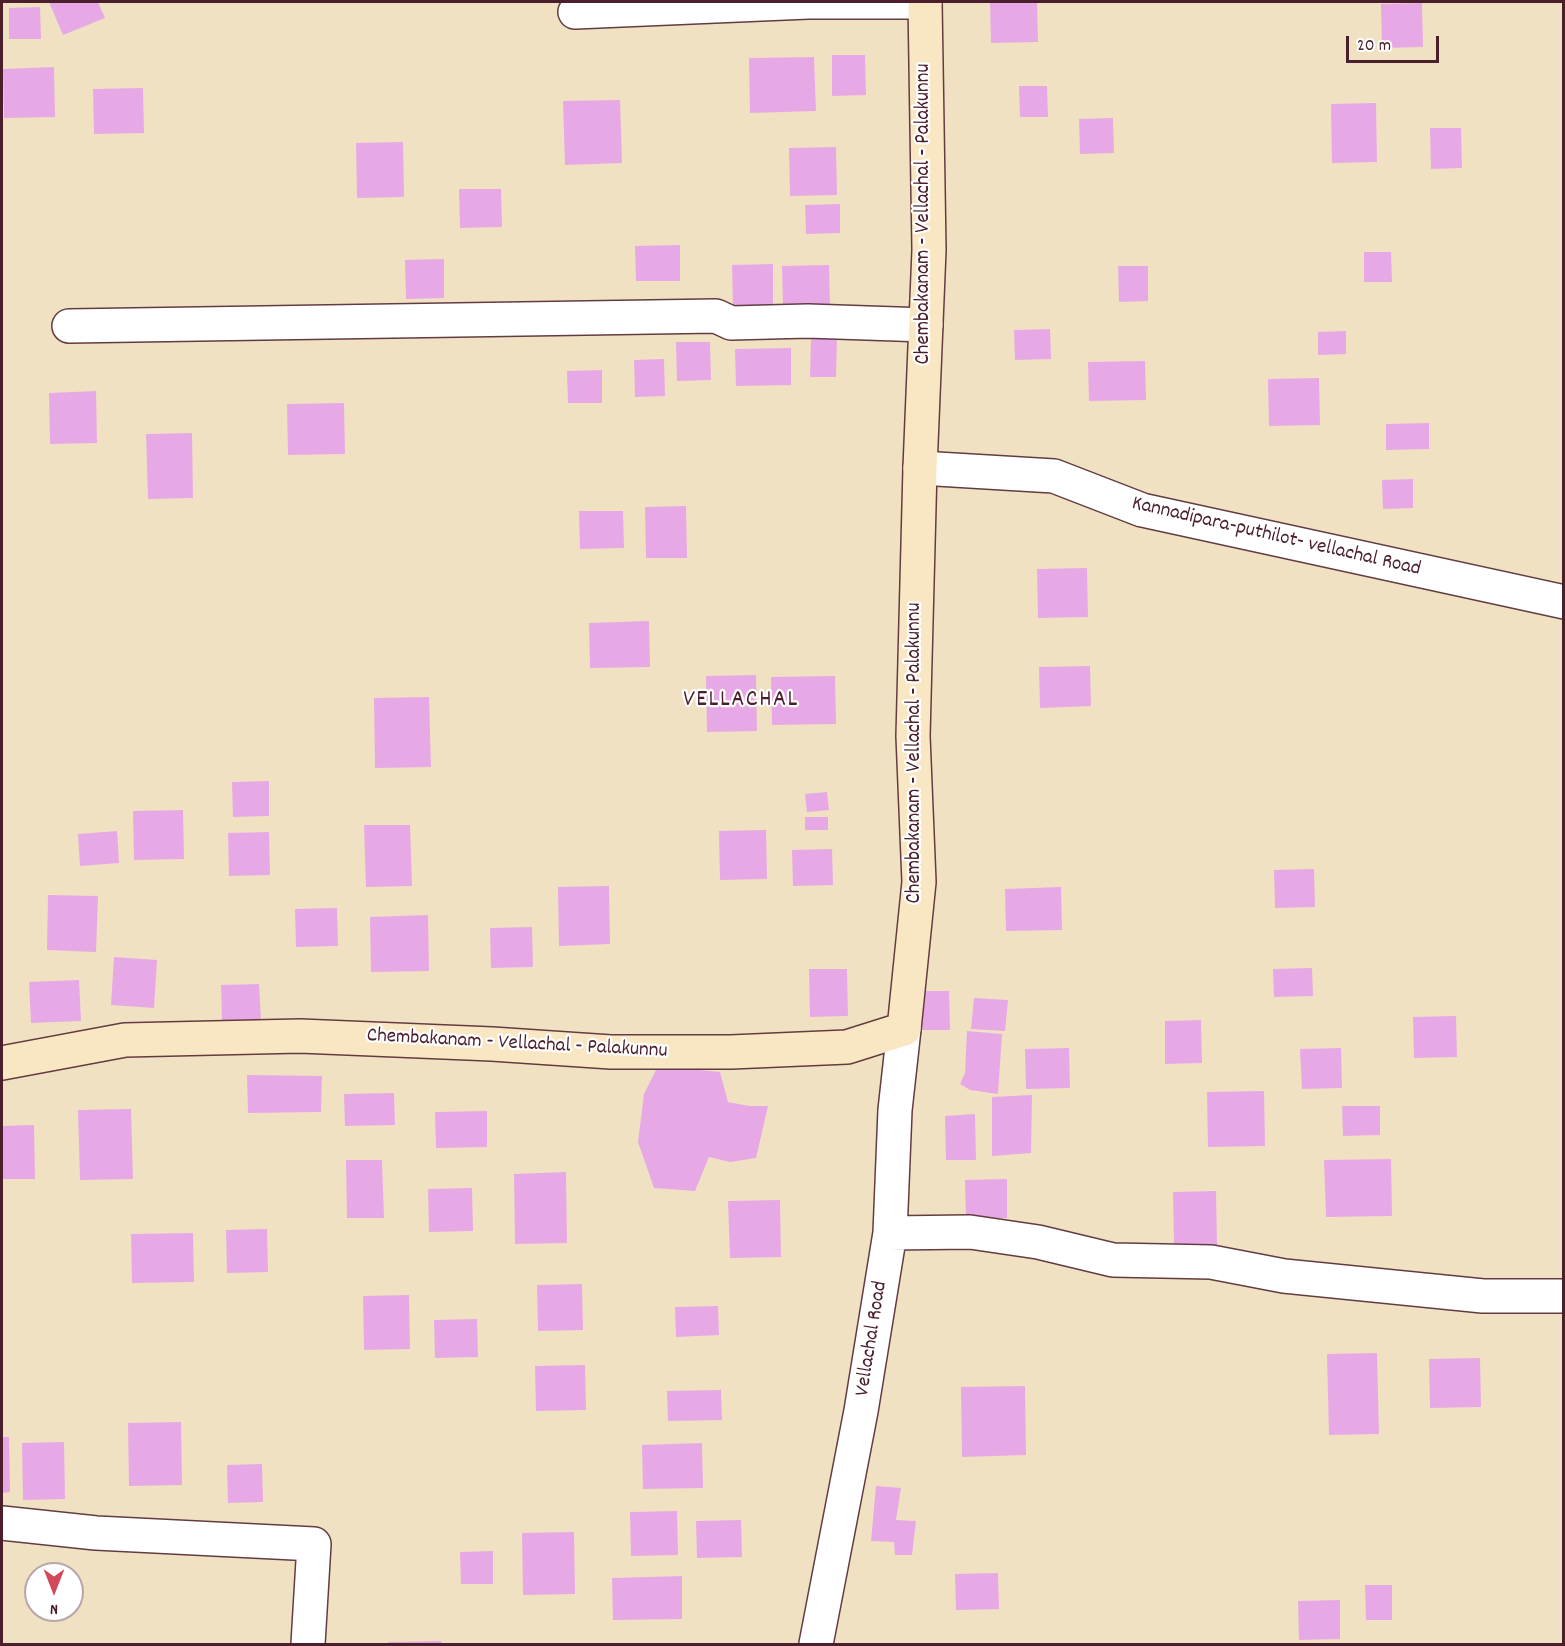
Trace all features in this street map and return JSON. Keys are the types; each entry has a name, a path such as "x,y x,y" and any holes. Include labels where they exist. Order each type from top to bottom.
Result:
{"main road":[{"name":"Chembakanam - Vellachal - Palakunnu","path":"2,1063 125,1040 300,1035 612,1052 730,1052 847,1047 904,1029 919,882 913,736 920,468 929,250 925,2"}],"street":[{"path":"575,12 808,2 925,2"},
{"path":"69,326 716,316 731,323 808,321 926,325"},
{"name":"Kannadipara-puthilot- vellachal Road","path":"920,468 1054,476 1142,510 1563,602"},
{"name":"Vellachal Road","path":"816,1644 861,1411 890,1233 895,1110 904,1029"},
{"path":"890,1233 970,1232 1038,1242 1113,1260 1211,1262 1284,1276 1483,1296 1563,1296"},
{"path":"2,1523 96,1533 314,1544 308,1644"}],"building":[{"path":"49,2 98,2 105,18 63,35"},
{"path":"990,2 1037,2 1038,42 991,43"},
{"path":"1422,3 1423,47 1382,48 1381,4"},
{"path":"40,7 41,39 9,39 9,8"},
{"path":"832,55 865,55 866,95 832,96"},
{"path":"814,57 816,111 750,113 749,58"},
{"path":"54,67 55,117 4,118 3,69"},
{"path":"1019,86 1047,86 1048,117 1020,117"},
{"path":"143,88 144,133 94,134 93,89"},
{"path":"620,100 622,163 565,165 563,101"},
{"path":"1376,103 1377,162 1332,163 1331,104"},
{"path":"1113,118 1114,153 1080,154 1079,119"},
{"path":"1430,128 1461,128 1462,168 1431,169"},
{"path":"403,142 404,197 357,198 356,143"},
{"path":"836,147 837,195 790,196 789,148"},
{"path":"459,189 501,189 502,227 460,228"},
{"path":"840,204 840,233 806,234 805,205"},
{"path":"680,245 680,281 636,281 635,246"},
{"path":"1364,252 1391,252 1392,282 1364,282"},
{"path":"444,259 444,298 406,299 405,260"},
{"path":"773,264 773,307 733,308 732,265"},
{"path":"829,265 830,308 783,309 782,266"},
{"path":"1118,266 1148,266 1148,301 1119,302"},
{"path":"1050,329 1051,359 1015,360 1014,330"},
{"path":"1346,331 1346,354 1318,355 1318,332"},
{"path":"811,336 837,336 836,377 810,377"},
{"path":"676,342 710,342 711,380 677,381"},
{"path":"791,348 791,385 736,386 735,349"},
{"path":"664,359 665,396 635,397 634,360"},
{"path":"1145,361 1146,400 1089,401 1088,362"},
{"path":"602,370 602,403 568,403 567,371"},
{"path":"1319,378 1320,425 1269,426 1268,379"},
{"path":"96,391 97,443 50,444 49,393"},
{"path":"344,403 345,454 288,455 287,404"},
{"path":"1429,423 1429,449 1386,450 1386,424"},
{"path":"192,433 193,498 148,499 146,434"},
{"path":"1413,479 1413,508 1383,509 1382,480"},
{"path":"686,506 687,558 646,558 645,507"},
{"path":"579,511 623,511 624,548 580,549"},
{"path":"1087,568 1088,617 1038,618 1037,569"},
{"path":"649,621 650,667 590,668 589,623"},
{"path":"1090,666 1091,706 1040,708 1039,667"},
{"path":"756,675 757,731 707,732 706,676"},
{"path":"835,676 836,724 772,725 771,677"},
{"path":"429,697 431,767 375,768 374,698"},
{"path":"269,781 269,816 233,817 232,782"},
{"path":"827,792 829,810 807,812 805,794"},
{"path":"183,810 184,859 134,860 133,811"},
{"path":"805,817 828,817 828,830 805,830"},
{"path":"364,825 410,825 412,886 366,887"},
{"path":"766,830 767,879 720,880 719,831"},
{"path":"117,831 119,863 80,866 78,834"},
{"path":"269,832 270,875 229,876 228,833"},
{"path":"832,849 833,885 793,886 792,850"},
{"path":"1314,869 1315,907 1275,908 1274,870"},
{"path":"609,886 610,944 559,946 558,887"},
{"path":"1061,887 1062,930 1006,931 1005,889"},
{"path":"48,895 98,896 96,952 47,950"},
{"path":"337,908 338,946 296,947 295,909"},
{"path":"428,915 429,971 371,972 370,917"},
{"path":"532,927 533,967 491,968 490,928"},
{"path":"114,957 157,960 154,1008 111,1005"},
{"path":"1312,968 1313,996 1274,997 1273,969"},
{"path":"809,969 847,969 848,1016 810,1017"},
{"path":"79,980 81,1021 31,1023 29,982"},
{"path":"259,984 261,1021 222,1022 221,985"},
{"path":"920,991 949,991 950,1030 921,1030"},
{"path":"974,998 1008,1000 1005,1031 971,1029"},
{"path":"1456,1016 1457,1057 1414,1058 1413,1017"},
{"path":"1201,1020 1202,1063 1165,1064 1165,1021"},
{"path":"967,1031 1002,1034 998,1094 970,1090 960,1084 965,1073"},
{"path":"1069,1048 1070,1088 1026,1089 1025,1049"},
{"path":"1341,1048 1342,1088 1302,1089 1300,1049"},
{"path":"658,1066 720,1072 728,1102 749,1106 768,1106 756,1158 730,1162 709,1157 695,1191 654,1188 638,1142 644,1094"},
{"path":"247,1075 322,1076 321,1112 248,1113"},
{"path":"1264,1091 1265,1146 1208,1147 1207,1092"},
{"path":"394,1093 395,1125 345,1126 344,1094"},
{"path":"1032,1095 1031,1153 992,1156 992,1097"},
{"path":"1342,1106 1380,1106 1380,1135 1343,1136"},
{"path":"131,1109 133,1179 80,1180 78,1110"},
{"path":"487,1111 487,1147 436,1148 435,1112"},
{"path":"975,1114 976,1160 946,1160 945,1116"},
{"path":"34,1125 35,1179 2,1179 2,1126"},
{"path":"1391,1159 1392,1216 1326,1217 1324,1160"},
{"path":"346,1160 382,1160 384,1218 347,1218"},
{"path":"566,1172 567,1243 515,1244 514,1174"},
{"path":"1007,1179 1007,1218 966,1219 965,1180"},
{"path":"472,1188 473,1231 429,1232 428,1189"},
{"path":"1216,1191 1217,1245 1174,1246 1173,1192"},
{"path":"780,1200 781,1257 730,1258 728,1201"},
{"path":"267,1229 268,1272 227,1273 226,1230"},
{"path":"193,1233 194,1282 132,1283 131,1234"},
{"path":"582,1284 583,1330 538,1331 537,1285"},
{"path":"409,1295 410,1349 364,1350 363,1296"},
{"path":"718,1306 719,1335 676,1337 675,1307"},
{"path":"477,1319 478,1357 435,1358 434,1320"},
{"path":"1377,1353 1379,1434 1329,1435 1327,1354"},
{"path":"1480,1358 1481,1407 1430,1408 1429,1359"},
{"path":"585,1365 586,1410 536,1411 535,1366"},
{"path":"1025,1386 1026,1455 962,1457 961,1387"},
{"path":"721,1390 722,1420 668,1421 667,1391"},
{"path":"181,1422 182,1485 129,1486 128,1423"},
{"path":"2,1437 9,1437 10,1492 2,1493"},
{"path":"64,1442 65,1499 23,1500 22,1443"},
{"path":"702,1443 703,1488 643,1489 642,1445"},
{"path":"262,1464 263,1502 228,1503 227,1465"},
{"path":"876,1486 901,1488 896,1520 916,1521 912,1555 895,1555 894,1542 871,1541"},
{"path":"677,1511 678,1555 631,1556 630,1512"},
{"path":"741,1520 742,1557 697,1558 696,1521"},
{"path":"574,1532 575,1594 523,1595 522,1533"},
{"path":"493,1551 493,1584 461,1584 460,1552"},
{"path":"998,1573 999,1609 956,1610 955,1574"},
{"path":"682,1576 682,1619 613,1620 612,1578"},
{"path":"1365,1585 1392,1585 1392,1620 1366,1620"},
{"path":"1340,1600 1340,1639 1299,1640 1298,1601"},
{"path":"441,1641 442,1644 388,1644 388,1642"}],"district":[{"name":"VELLACHAL","path":"741,702"}]}
